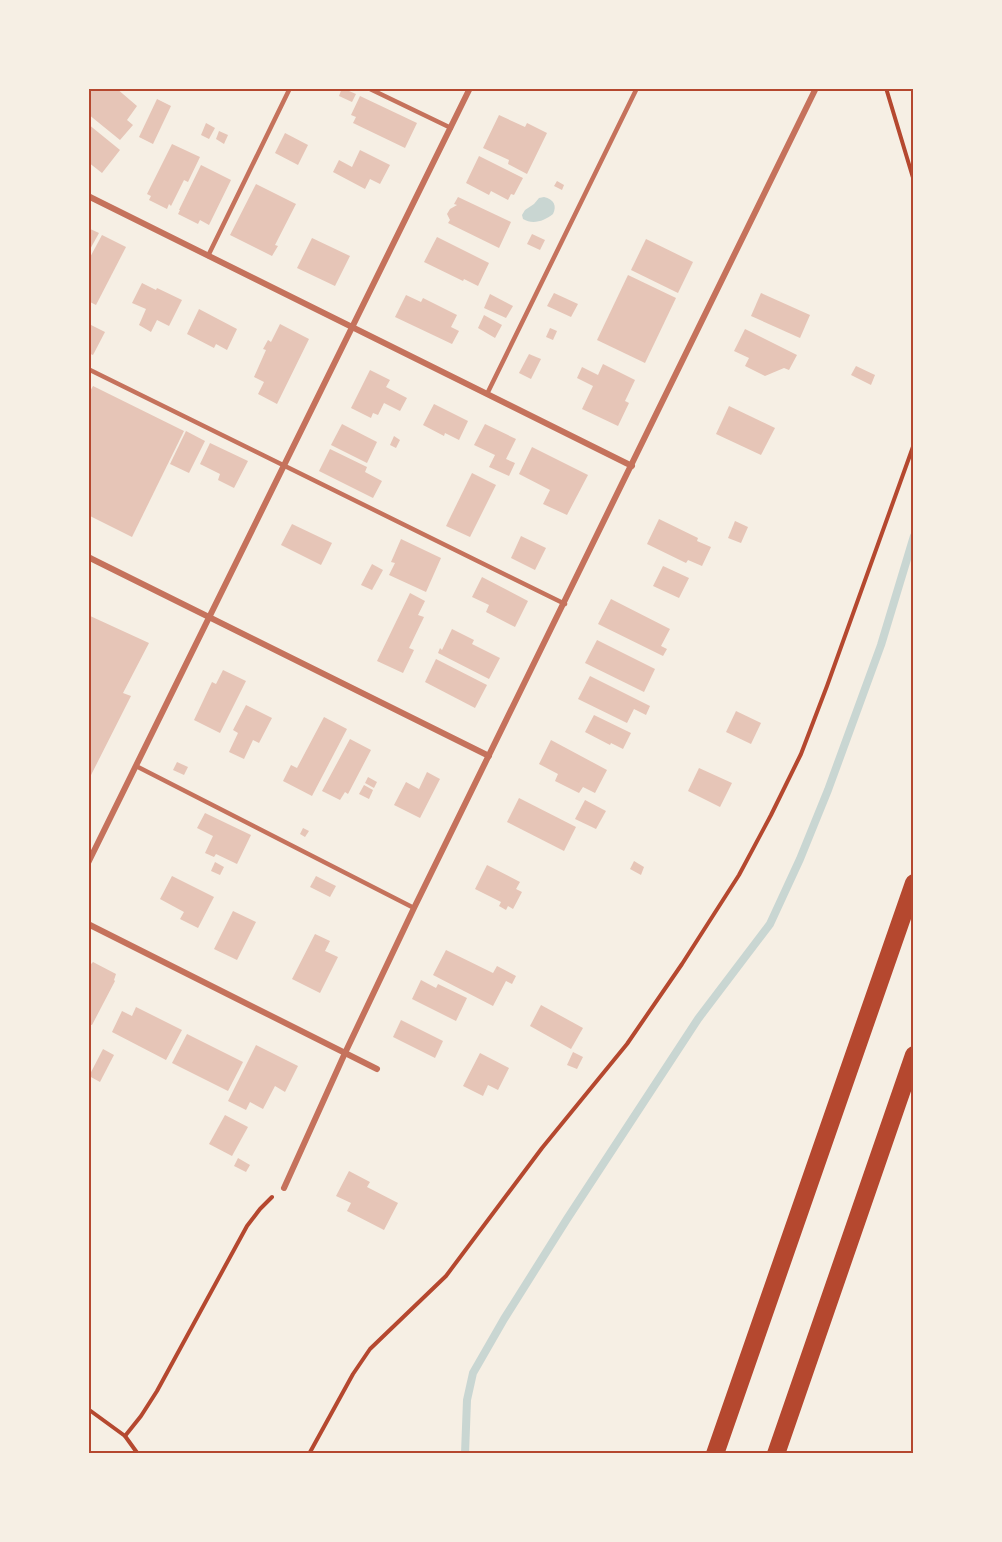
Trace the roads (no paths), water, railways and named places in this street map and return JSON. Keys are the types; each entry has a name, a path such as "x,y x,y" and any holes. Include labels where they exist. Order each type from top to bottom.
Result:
{"highway":[{"path":"716,1454 914,883"},
{"path":"776,1454 914,1055"}],"street":[{"path":"88,863 470,88"},
{"path":"284,1188 414,908 816,88"},
{"path":"88,196 632,466"},
{"path":"88,557 489,756"},
{"path":"88,924 377,1069"}],"lane":[{"path":"207,256 290,88"},
{"path":"368,88 451,128"},
{"path":"488,394 637,88"},
{"path":"88,369 565,604"},
{"path":"136,766 414,908"}],"waterway":[{"path":"465,1454 467,1400 473,1373 504,1319 698,1019 770,924 828,790 881,645 914,536"}]}
